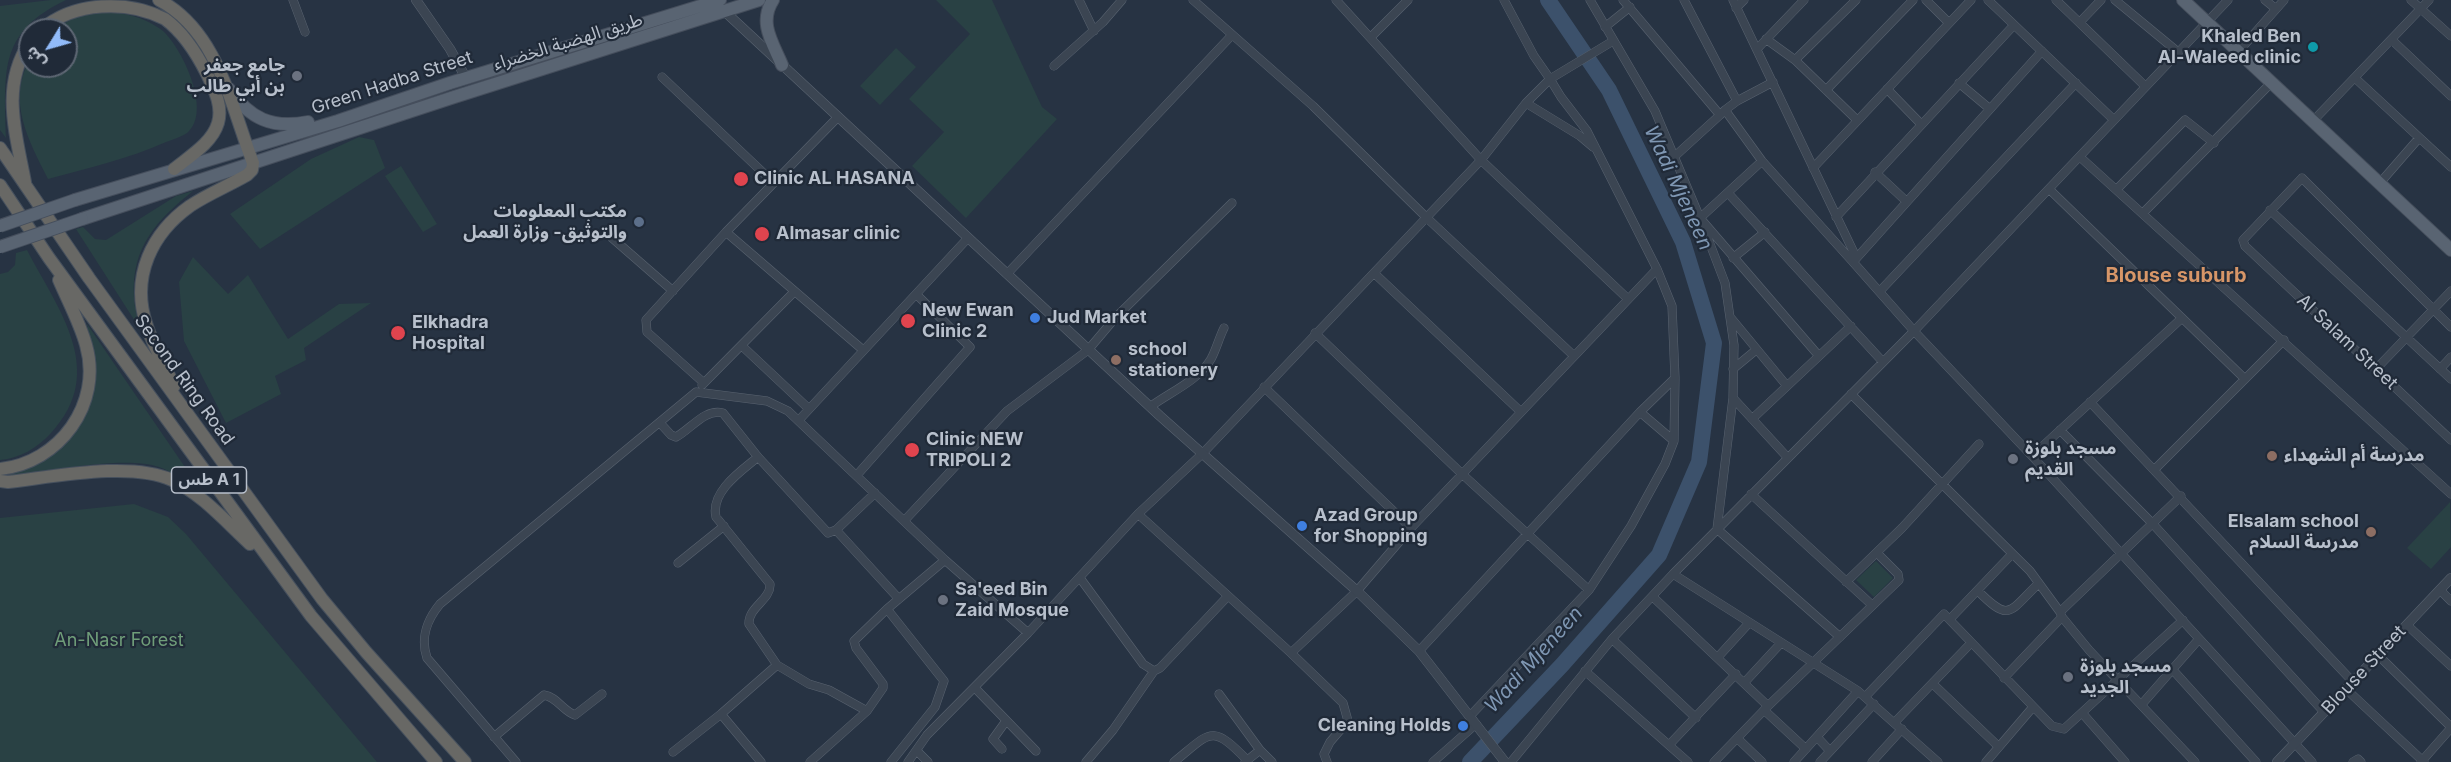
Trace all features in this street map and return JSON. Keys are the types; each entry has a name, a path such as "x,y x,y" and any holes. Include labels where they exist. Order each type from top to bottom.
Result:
{"highway":[{"path":"159,0 188,21 211,54 226,85 253,163 247,175 205,197 176,217 160,234 148,254 142,277 141,300 146,323 183,410"},
{"path":"57,18 86,6 111,3 137,8 160,16 179,31 211,82 219,104 219,116 214,132 204,144 174,169"},
{"path":"18,64 11,95 12,115 26,186"},
{"name":"Second Ring Road","path":"0,148 183,410 322,599 366,652 465,762"},
{"name":"طس A 1","path":"0,185 49,258 271,563 324,633 436,762"},
{"path":"0,469 18,467 57,446 72,427 88,389 90,376 87,346 49,258"},
{"path":"0,481 113,471 170,479 195,494 271,563"}],"main road":[{"path":"719,3 759,0"},
{"path":"773,0 766,16 766,24 782,65"},
{"path":"2183,0 2451,250"},
{"name":"Green Hadba Street","path":"0,226 75,200 357,114 466,78 719,3"},
{"name":"طريق الهضبة الخضراء","path":"0,247 451,98 719,3"},
{"path":"226,85 246,110 271,122 293,125 357,114"}],"street":[{"path":"293,0 305,32"},
{"path":"416,0 450,49 466,78"},
{"path":"1079,0 1094,31"},
{"path":"1054,66 1094,31 1122,0"},
{"path":"1193,0 1313,106 1427,218 1574,356"},
{"path":"1336,0 1481,160 1628,298"},
{"path":"1371,37 1408,0"},
{"path":"1433,762 1475,723 1589,590 1631,526 1665,464 1674,441 1675,378 1672,306 1657,269 1587,131 1534,56 1504,0"},
{"path":"1590,0 1655,111 1725,284 1734,345 1733,398 1717,529"},
{"path":"1623,0 1762,160 1854,259 1914,331 2032,456 2312,762"},
{"path":"1684,0 1737,101"},
{"path":"1744,0 1734,4 1773,82 1854,259"},
{"path":"1757,49 1804,0"},
{"path":"1795,60 1856,0"},
{"path":"1826,90 1913,0"},
{"path":"1926,0 1949,23"},
{"path":"1813,168 1971,0"},
{"path":"1988,0 2114,120"},
{"path":"2056,0 2145,86"},
{"path":"2080,21 2101,0"},
{"path":"2115,0 2178,52"},
{"path":"719,3 837,118 1088,350 1357,591 1419,651 1506,761 1612,639 1673,574 1914,331 2228,0"},
{"path":"2265,0 2276,9"},
{"path":"2238,52 2284,0"},
{"path":"2411,0 2451,36"},
{"path":"2312,122 2429,0"},
{"path":"1605,27 1630,7"},
{"path":"1836,217 1875,172 2014,25"},
{"path":"1006,274 1232,35"},
{"path":"1766,39 1795,60 1857,120"},
{"path":"2392,40 2451,96"},
{"path":"908,762 927,735 1028,633 1138,514 1203,453 1427,218 1481,160 1526,104 1550,79 1613,41"},
{"path":"1854,259 2042,51"},
{"path":"663,77 774,183"},
{"path":"2355,78 2451,168"},
{"path":"1674,157 1722,112 1737,101 1773,82"},
{"path":"1959,83 1990,109"},
{"path":"1880,291 2076,83"},
{"path":"2143,213 2271,83"},
{"path":"1887,89 1921,124"},
{"path":"1526,104 1580,136 1597,150"},
{"path":"704,383 647,332 645,328 648,317 726,232 837,118"},
{"path":"2117,189 2185,120 2214,143"},
{"path":"2379,184 2419,138"},
{"path":"2080,157 2451,494"},
{"path":"1700,218 1762,160"},
{"path":"1875,172 1906,201"},
{"path":"2451,327 2305,180 2300,179 2270,210 2451,379"},
{"path":"2049,189 2245,379"},
{"path":"1728,193 1883,362"},
{"path":"904,521 1006,411 1088,350 1116,317 1232,203"},
{"name":"Al Salam Street","path":"2270,210 2244,237 2243,244 2451,440"},
{"path":"1700,218 1819,356"},
{"path":"726,232 863,350"},
{"path":"1733,258 1765,232"},
{"path":"611,237 673,291"},
{"path":"799,420 968,238"},
{"path":"1291,653 1357,591 1411,528 1657,269"},
{"path":"1374,273 1521,412"},
{"path":"2376,369 2451,291"},
{"path":"516,762 427,658 424,641 427,623 440,604 696,392 794,292"},
{"path":"857,475 970,347 917,295"},
{"path":"1730,317 1787,386"},
{"path":"2032,456 2182,318"},
{"path":"1752,419 1851,326"},
{"path":"1150,407 1166,394 1195,378 1211,358 1224,328"},
{"path":"1315,333 1462,474 1589,590"},
{"path":"2155,469 2284,340"},
{"path":"742,346 808,408"},
{"path":"1733,369 1756,350"},
{"path":"2440,369 2451,357"},
{"path":"1419,651 1640,412 1675,378"},
{"path":"1264,387 1411,528"},
{"path":"696,392 767,401 779,405 799,420 945,560 1028,633"},
{"path":"1851,394 2030,571 2061,614 2118,681 2195,762"},
{"path":"1733,398 1788,458"},
{"path":"2090,402 2181,496 2349,686 2422,762 2451,728 2378,655"},
{"path":"660,423 676,437 708,414 720,412 826,531 836,530 875,493"},
{"path":"1640,412 1674,441"},
{"path":"2060,430 2152,523 2324,712"},
{"path":"1846,582 1942,485 1979,444"},
{"path":"758,457 740,472 717,500 715,506 717,517 770,584 770,589 750,615 749,624 777,665 809,684 829,690 867,711"},
{"path":"1751,494 1872,605"},
{"path":"2004,678 2061,614 2181,496"},
{"path":"1138,514 1343,703 1348,721 1330,742 1324,754 1328,762"},
{"path":"678,563 724,526"},
{"path":"1717,529 1840,637"},
{"path":"836,530 899,599"},
{"path":"1714,762 1899,578 1877,552"},
{"path":"1950,619 2012,554"},
{"path":"810,762 867,711 882,691 883,684 856,648 854,640 945,560"},
{"path":"1673,574 1861,694 1895,722 1933,761"},
{"path":"1080,578 1143,664 1154,671"},
{"name":"Blouse Street","path":"2277,762 2451,578"},
{"path":"1978,591 1997,610 2004,612 2013,608 2038,584"},
{"path":"2440,590 2451,601"},
{"path":"1086,762 1113,730 1154,671 1160,668 1228,596"},
{"path":"1653,597 1736,674 1806,749"},
{"path":"887,609 944,681 934,707 891,762"},
{"path":"1794,762 1944,614 2033,707 2060,730 2068,728 2182,620"},
{"path":"1718,657 1749,623"},
{"path":"2407,625 2451,666"},
{"path":"1612,639 1696,718"},
{"path":"2142,704 2199,639"},
{"path":"1744,683 1781,643"},
{"path":"1895,722 1971,643"},
{"path":"673,752 777,665"},
{"path":"2172,669 2256,762"},
{"path":"1585,671 1688,762"},
{"path":"1669,745 1736,674"},
{"path":"1933,684 1999,747"},
{"path":"975,688 1036,751"},
{"path":"494,737 544,695 551,697 575,715 602,694"},
{"path":"1219,694 1260,750 1272,762"},
{"path":"1817,737 1826,758 1874,704"},
{"path":"1986,762 2033,707"},
{"path":"721,714 761,762"},
{"path":"2083,714 2125,762"},
{"path":"1002,749 993,739 1006,721"},
{"path":"1872,762 1902,729"},
{"path":"1174,762 1204,738 1214,735 1224,737 1246,761 1260,750"},
{"path":"1737,738 1762,762"},
{"path":"917,751 928,762"},
{"path":"2353,762 2358,759 2361,762"}],"green space":[{"path":"66,0 37,18 18,18 18,38 10,54 5,91 6,138 0,130 0,6"},
{"path":"936,0 992,0 1042,107 1057,119 966,218 912,166 944,132 909,99 970,34"},
{"path":"98,11 124,14 140,18 163,31 171,39 186,65 196,96 197,111 194,123 185,134 108,163 48,179 23,120 20,90 22,78 78,78 78,18 74,18"},
{"path":"896,48 916,67 880,105 860,86"},
{"path":"359,137 374,140 385,168 260,249 230,214 311,159"},
{"path":"401,166 437,224 423,232 385,176"},
{"path":"193,191 158,224 142,249 134,279 134,301 140,329 76,229 83,227 95,239 106,240 176,196"},
{"path":"27,250 52,294 72,340 77,363 76,386 68,410 46,438 22,455 0,460 0,274 8,272 15,265 16,253"},
{"path":"193,257 228,294 248,275 288,339 339,304 371,303 304,348 306,360 275,376 281,394 226,423 184,341 179,282"},
{"path":"87,324 200,489 164,469 144,464 105,464 6,476 39,462 55,452 69,438 93,361"},
{"path":"2450,502 2451,547 2431,569 2407,548"},
{"name":"An-Nasr Forest","path":"134,504 168,517 186,534 377,762 0,762 0,518"},
{"path":"1876,561 1893,578 1874,597 1856,580"}],"waterway":[{"name":"Wadi Mjeneen","path":"1470,762 1562,665 1659,555 1699,462 1714,343 1683,242 1609,90 1548,0"}],"place":[{"name":"Khaled Ben Al-Waleed clinic","path":"2313,47"},
{"name":"جامع جعفر بن أبي طالب","path":"297,76"},
{"name":"Clinic AL HASANA","path":"741,179"},
{"name":"مكتب المعلومات والتوثيق- وزارة العمل","path":"639,222"},
{"name":"Almasar clinic","path":"762,234"},
{"name":"Jud Market","path":"1035,318"},
{"name":"New Ewan Clinic 2","path":"908,321"},
{"name":"Elkhadra Hospital","path":"398,333"},
{"name":"school stationery","path":"1116,360"},
{"name":"Clinic NEW TRIPOLI 2","path":"912,450"},
{"name":"مدرسة أم الشهداء","path":"2272,456"},
{"name":"مسجد بلوزة القديم","path":"2013,459"},
{"name":"Azad Group for Shopping","path":"1302,526"},
{"name":"Elsalam school مدرسة السلام","path":"2371,532"},
{"name":"Sa'eed Bin Zaid Mosque","path":"943,600"},
{"name":"مسجد بلوزة الجديد","path":"2068,677"},
{"name":"Cleaning Holds","path":"1463,726"}],"district":[{"name":"Blouse suburb","path":"2176,276"}]}
